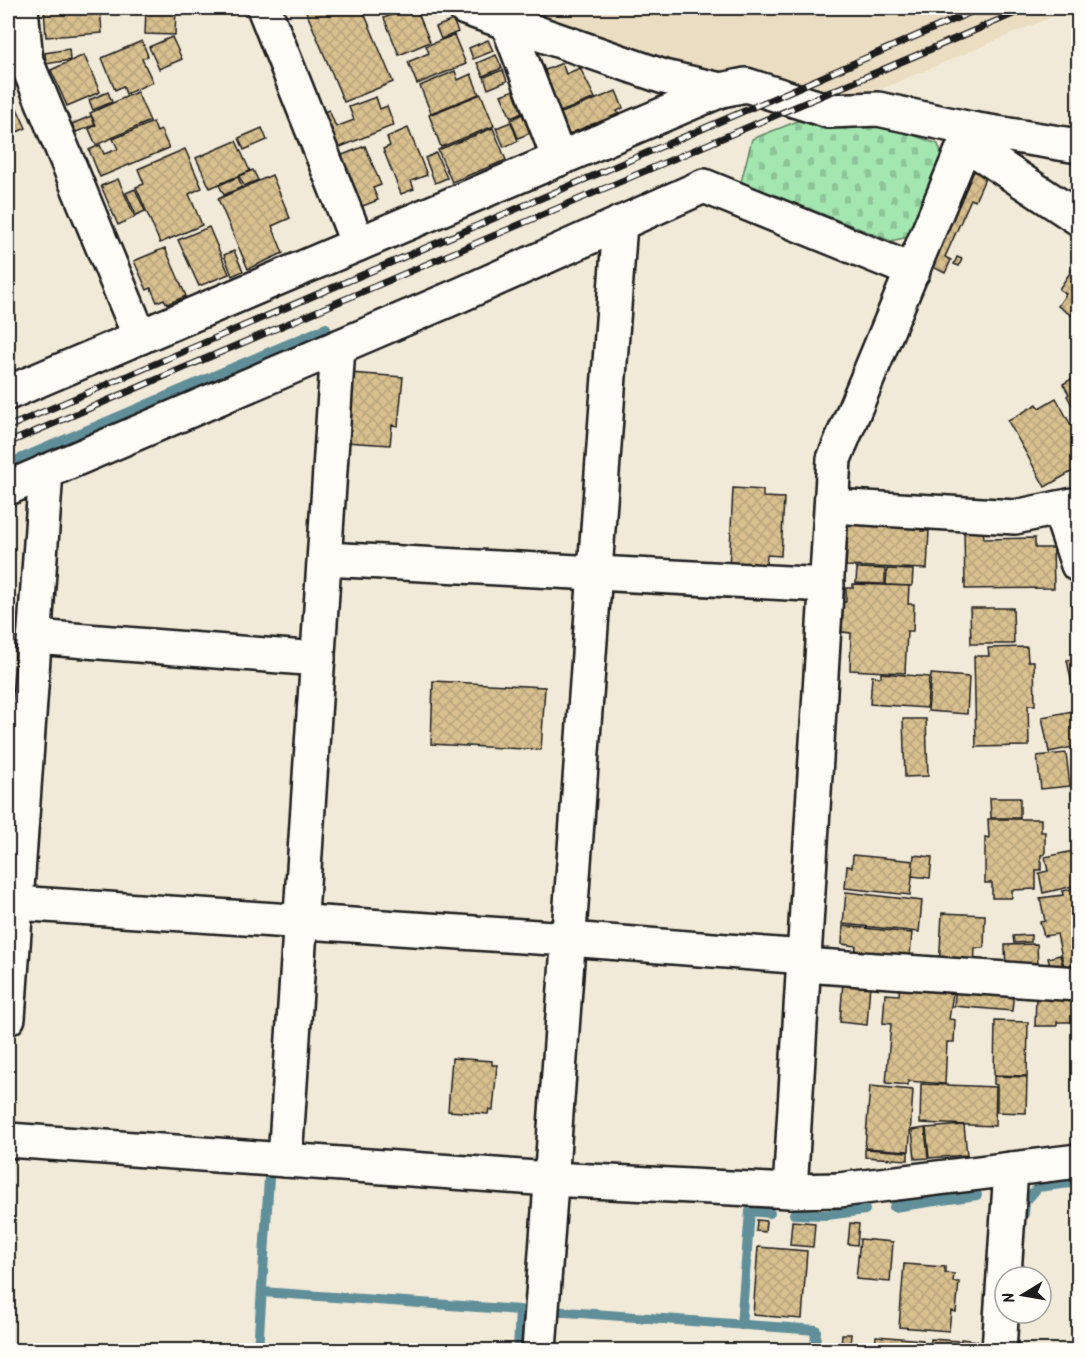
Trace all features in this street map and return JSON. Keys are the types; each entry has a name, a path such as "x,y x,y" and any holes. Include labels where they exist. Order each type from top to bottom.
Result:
{"street":[{"path":"21,8 17,64 140,337"},
{"path":"264,8 358,244"},
{"path":"465,8 664,77 721,90"},
{"path":"507,22 559,159"},
{"path":"8,393 721,90 746,86 829,111 878,109 968,136 1078,146"},
{"path":"968,136 1078,218"},
{"path":"790,1191 834,459 968,136"},
{"path":"8,488 338,347 704,186 913,271"},
{"path":"538,1350 620,223"},
{"path":"285,1160 338,347"},
{"path":"8,1018 46,471"},
{"path":"832,506 1015,517 1069,506 1078,565"},
{"path":"324,559 827,585"},
{"path":"34,637 318,659"},
{"path":"15,903 568,939 1078,984"},
{"path":"8,1140 550,1179 790,1191 839,1190 1078,1161"},
{"path":"999,1350 1011,1169"}],"shaded area":[{"path":"514,8 1073,8 881,89 838,102 769,79 643,56"}],"green space":[{"path":"813,115 871,120 938,144 943,158 908,237 891,241 741,182 752,139"}],"building":[{"path":"44,8 100,8 102,33 46,37"},
{"path":"146,8 176,8 175,35 145,34"},
{"path":"362,8 393,82 344,102 305,9"},
{"path":"408,8 416,8 430,42 399,55 384,18"},
{"path":"453,20 458,32 441,39 436,27"},
{"path":"454,35 466,64 417,84 408,62 429,53 426,46"},
{"path":"172,37 182,59 159,69 149,47"},
{"path":"488,40 493,51 473,59 469,48"},
{"path":"142,41 148,56 142,59 153,82 126,94 123,86 115,90 102,58"},
{"path":"69,49 70,60 46,64 45,53"},
{"path":"84,55 100,92 67,106 51,70"},
{"path":"496,55 502,68 483,76 477,63"},
{"path":"562,63 566,74 580,68 595,98 558,113 541,72"},
{"path":"503,70 507,81 488,89 484,77"},
{"path":"455,71 458,80 471,74 479,94 431,113 420,86"},
{"path":"514,90 522,113 511,118 501,95"},
{"path":"616,91 623,108 617,111 622,122 599,131 595,123 567,135 559,114"},
{"path":"108,92 112,102 93,110 89,100"},
{"path":"137,92 150,121 96,145 89,129 96,125 90,113"},
{"path":"10,93 26,128 8,136 8,94"},
{"path":"481,94 494,126 441,147 429,115"},
{"path":"376,97 380,109 387,106 394,125 333,150 319,114 329,110 336,127 354,120 349,107"},
{"path":"522,114 530,133 518,138 511,120"},
{"path":"91,116 95,125 76,132 72,124"},
{"path":"153,122 157,132 161,130 169,148 100,177 89,150 100,145 104,154 118,149 113,139"},
{"path":"511,122 518,141 504,147 496,128"},
{"path":"262,128 267,140 244,150 239,138"},
{"path":"408,128 427,175 411,181 414,189 401,194 383,149 390,146 387,137"},
{"path":"493,128 506,160 452,182 438,150"},
{"path":"236,141 250,171 210,188 196,158"},
{"path":"365,146 381,185 373,188 378,200 355,209 335,158"},
{"path":"185,149 202,188 189,194 202,225 160,243 136,187 144,184 138,169"},
{"path":"436,153 447,178 435,183 425,158"},
{"path":"976,167 988,172 975,201 971,199 945,257 951,260 945,273 931,266"},
{"path":"253,170 258,180 244,186 239,176"},
{"path":"272,175 290,218 272,226 283,253 248,269 218,199"},
{"path":"238,177 242,187 224,195 219,185"},
{"path":"118,179 135,217 118,225 101,186"},
{"path":"135,189 145,211 136,215 126,193"},
{"path":"209,227 229,274 199,286 178,240"},
{"path":"165,248 186,296 167,304 164,299 157,302 151,288 147,290 134,261"},
{"path":"234,251 243,271 232,276 224,255"},
{"path":"957,257 962,259 959,266 954,264"},
{"path":"1078,261 1078,320 1058,306 1066,294 1059,289"},
{"path":"8,353 16,374 8,378"},
{"path":"350,373 403,377 398,426 392,425 390,445 345,442"},
{"path":"1078,375 1078,416 1063,384"},
{"path":"1056,398 1078,438 1076,443 1078,468 1045,487 1008,421 1037,404 1039,408"},
{"path":"733,488 763,490 763,497 784,498 781,556 767,555 766,566 729,570"},
{"path":"848,524 921,528 921,531 929,531 927,569 846,566"},
{"path":"964,530 983,530 984,539 1035,538 1035,548 1053,548 1054,588 965,589"},
{"path":"857,568 885,569 885,584 856,583"},
{"path":"887,569 913,570 912,586 886,585"},
{"path":"853,584 909,586 908,604 914,604 913,631 907,631 905,673 850,670 851,633 842,632 843,602 846,602 846,588 853,588"},
{"path":"970,608 1013,608 1014,644 971,644"},
{"path":"1027,647 1028,661 1034,661 1035,705 1028,705 1029,746 976,747 974,656 989,656 988,648"},
{"path":"1078,658 1078,709 1077,709 1067,660"},
{"path":"881,673 929,677 927,708 870,704 872,676 881,677"},
{"path":"931,674 969,677 967,714 928,711"},
{"path":"433,681 545,687 541,750 431,744"},
{"path":"1078,710 1078,746 1049,752 1042,717"},
{"path":"903,719 926,719 928,776 905,777"},
{"path":"1066,753 1070,786 1041,789 1037,756"},
{"path":"1078,754 1078,766 1075,767 1073,755"},
{"path":"990,798 1020,798 1020,818 991,818"},
{"path":"988,819 1041,819 1041,832 1045,832 1045,854 1041,855 1041,870 1036,870 1036,889 1012,890 1012,898 992,898 992,883 985,883 985,837 989,838"},
{"path":"1078,850 1078,885 1043,893 1039,873 1048,871 1045,857"},
{"path":"853,855 914,861 910,895 845,888 847,866 852,867"},
{"path":"914,855 932,857 930,878 912,876"},
{"path":"1078,888 1078,968 1065,971 1057,934 1044,936 1040,922 1045,921 1040,898 1063,895 1062,891"},
{"path":"846,892 922,901 919,932 843,924"},
{"path":"942,913 985,915 984,948 975,948 974,970 939,968"},
{"path":"843,926 912,933 909,966 854,961 856,946 842,944"},
{"path":"1031,935 1031,942 1014,943 1013,936"},
{"path":"1037,944 1038,969 1006,971 1005,945"},
{"path":"1060,955 1064,971 1052,974 1048,958"},
{"path":"843,981 870,984 867,1025 840,1022"},
{"path":"900,983 954,987 949,1019 955,1020 954,1042 947,1042 945,1084 908,1081 908,1085 886,1083 891,1024 883,1023 885,994 899,995"},
{"path":"956,986 1014,990 1012,1011 954,1006"},
{"path":"1036,997 1078,997 1078,1022 1057,1022 1057,1026 1035,1026"},
{"path":"995,1021 1028,1022 1027,1076 994,1075"},
{"path":"452,1058 492,1061 492,1065 497,1065 493,1110 489,1109 488,1114 448,1111"},
{"path":"994,1076 1027,1077 1026,1113 997,1112 997,1085 994,1084"},
{"path":"921,1084 996,1087 995,1126 920,1123"},
{"path":"870,1086 913,1090 909,1151 865,1148"},
{"path":"964,1125 967,1155 929,1158 926,1128"},
{"path":"925,1128 928,1158 915,1159 912,1130"},
{"path":"865,1149 908,1152 908,1160 865,1157"},
{"path":"757,1220 766,1221 765,1232 756,1231"},
{"path":"792,1221 815,1223 813,1247 790,1245"},
{"path":"850,1223 859,1224 857,1245 848,1244"},
{"path":"860,1239 893,1242 890,1282 856,1279"},
{"path":"758,1247 807,1251 802,1319 753,1315"},
{"path":"904,1264 945,1267 945,1273 954,1274 953,1282 959,1282 956,1312 951,1311 949,1331 899,1327"},
{"path":"842,1334 851,1334 850,1347 841,1347"},
{"path":"876,1336 923,1340 922,1350 875,1350"},
{"path":"931,1339 959,1341 958,1350 930,1350"},
{"path":"961,1339 977,1341 976,1350 960,1350"}],"waterway":[{"path":"8,464 326,328"},
{"path":"258,1350 269,1178"},
{"path":"1024,1214 1025,1202 1038,1187 1078,1182"},
{"path":"894,1207 977,1195"},
{"path":"794,1214 827,1215 865,1210"},
{"path":"741,1325 750,1211 770,1213"},
{"path":"262,1292 520,1310 518,1350"},
{"path":"552,1311 816,1330 815,1350"}],"railway":[{"path":"8,427 980,8"},
{"path":"8,443 1027,8"}]}
